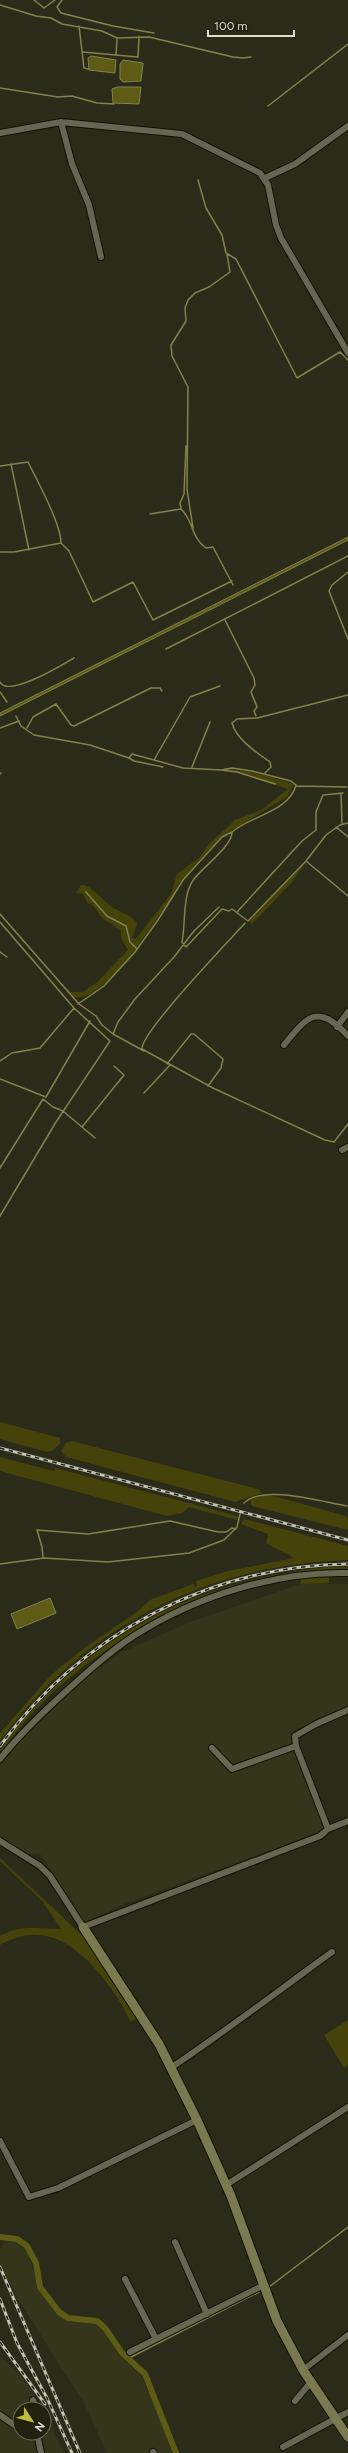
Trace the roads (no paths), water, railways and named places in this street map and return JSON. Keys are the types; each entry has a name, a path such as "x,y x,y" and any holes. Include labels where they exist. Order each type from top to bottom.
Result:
{"street":[{"path":"0,133 61,122 182,134 260,173 265,178 281,238 348,353"},
{"path":"61,122 72,164 89,205 101,257"},
{"path":"265,178 295,164 348,126"},
{"path":"337,1027 348,1012"},
{"path":"284,1045 308,1017 324,1018 348,1036"},
{"path":"0,1759 29,1725 94,1665 153,1624 203,1602 270,1581 293,1576 348,1573"},
{"path":"328,1829 296,1746 295,1736 297,1733 348,1710"},
{"path":"212,1748 232,1769 296,1746"},
{"path":"83,1927 320,1836 328,1829 348,1821"},
{"path":"0,1841 40,1866 50,1876 143,2017 172,2067 226,2185 262,2286 277,2321 303,2370 348,2437"},
{"path":"172,2067 218,2036 245,2014 332,1952"},
{"path":"226,2185 348,2107"},
{"path":"0,2141 29,2197 58,2188 197,2120"},
{"path":"175,2242 207,2314"},
{"path":"125,2279 156,2339"},
{"path":"130,2352 262,2286"},
{"path":"303,2370 348,2335"},
{"path":"295,2401 311,2382"},
{"path":"283,2447 348,2412"},
{"path":"0,2415 12,2423"},
{"path":"39,2441 41,2453"}],"waterway":[{"path":"34,0 44,8 55,0"},
{"path":"62,0 57,7 61,13 113,26 154,33"},
{"path":"0,5 36,16 51,18 62,24 102,31 117,38 149,37 233,57 251,57"},
{"path":"79,26 84,68 88,69"},
{"path":"82,52 138,57 139,37"},
{"path":"116,55 117,38"},
{"path":"268,106 348,44"},
{"path":"0,88 58,97 72,96 97,103 114,104"},
{"path":"198,180 206,208 222,235 226,253 236,259 297,378 340,352 348,360"},
{"path":"193,528 187,489 188,387 172,356 171,345 186,321 185,308 188,300 195,293 209,287 230,272 227,254"},
{"path":"181,508 180,503 184,494 186,446"},
{"path":"0,466 28,462 53,514 61,543"},
{"path":"11,464 29,550"},
{"path":"150,514 181,509 201,544 206,548 213,547 233,585"},
{"path":"0,552 14,552 61,543 69,551 93,602 133,582 153,620 232,581"},
{"path":"166,649 348,556"},
{"path":"348,572 332,585 329,591 348,639"},
{"path":"225,620 254,678 255,685 251,692 257,707 254,711 256,716"},
{"path":"0,682 5,686 13,686 24,683 36,679 74,658"},
{"path":"154,760 190,697 220,686"},
{"path":"27,728 33,717 56,704 71,725 74,726 151,688 160,688 162,691"},
{"path":"0,692 7,702"},
{"path":"265,773 271,767 270,762 242,740 234,729 232,723 237,719 257,718 348,695"},
{"path":"16,716 21,726 34,735 90,745 129,758 132,754 183,768 221,770 232,768 252,771 291,781 296,785 292,794 277,808 240,826 232,832 228,843 194,879 190,885 185,909 182,942 186,947 222,909 229,911 232,909 248,921 306,861 326,835 340,825 348,823"},
{"path":"0,728 19,721"},
{"path":"192,767 210,722"},
{"path":"129,758 134,761 163,767"},
{"path":"221,770 237,772 275,784"},
{"path":"296,786 347,787"},
{"path":"341,793 342,823"},
{"path":"237,912 302,841 316,830 316,812 323,795 343,793"},
{"path":"336,827 348,837"},
{"path":"78,1004 104,986 135,952 158,920 183,880 222,837 232,832"},
{"path":"306,861 348,896"},
{"path":"86,892 107,916 126,926 130,942 137,949"},
{"path":"113,1034 118,1022 135,999 174,957 194,931 219,907"},
{"path":"0,914 79,1004 96,1016 102,1025 113,1034 144,1051"},
{"path":"0,922 74,1008 110,1041 56,1122 0,1216"},
{"path":"245,923 170,1006 145,1039 142,1049 213,1088 325,1140 334,1142 348,1124"},
{"path":"0,952 7,957"},
{"path":"0,1061 12,1053 40,1048 74,1008"},
{"path":"0,1079 46,1097 90,1021"},
{"path":"167,1064 191,1034 194,1034 223,1059 221,1068 208,1086"},
{"path":"144,1093 170,1065"},
{"path":"82,1127 124,1075 114,1066"},
{"path":"43,1099 53,1107 63,1111 95,1138"},
{"path":"0,1168 43,1099"},
{"path":"244,1503 253,1498 264,1495 278,1495 309,1498 347,1506"},
{"path":"0,1564 44,1558 108,1562 189,1553 224,1540 237,1527 240,1514"},
{"path":"43,1557 37,1530 88,1534 170,1521 218,1532 226,1532 232,1528 236,1529"},
{"path":"269,2287 348,2227"},
{"path":"0,2237 17,2239 27,2246 36,2263 40,2287 59,2312 68,2318 97,2321 105,2328 122,2353 145,2374 176,2453"},
{"path":"129,2358 259,2292"}],"railway":[{"path":"0,1448 348,1540"},
{"path":"0,1746 33,1706 69,1671 109,1640 153,1614 198,1593 247,1578 297,1568 348,1564"},
{"path":"0,2267 80,2453"},
{"path":"0,2299 17,2343 47,2398 72,2453"},
{"path":"0,2342 43,2401"}]}
